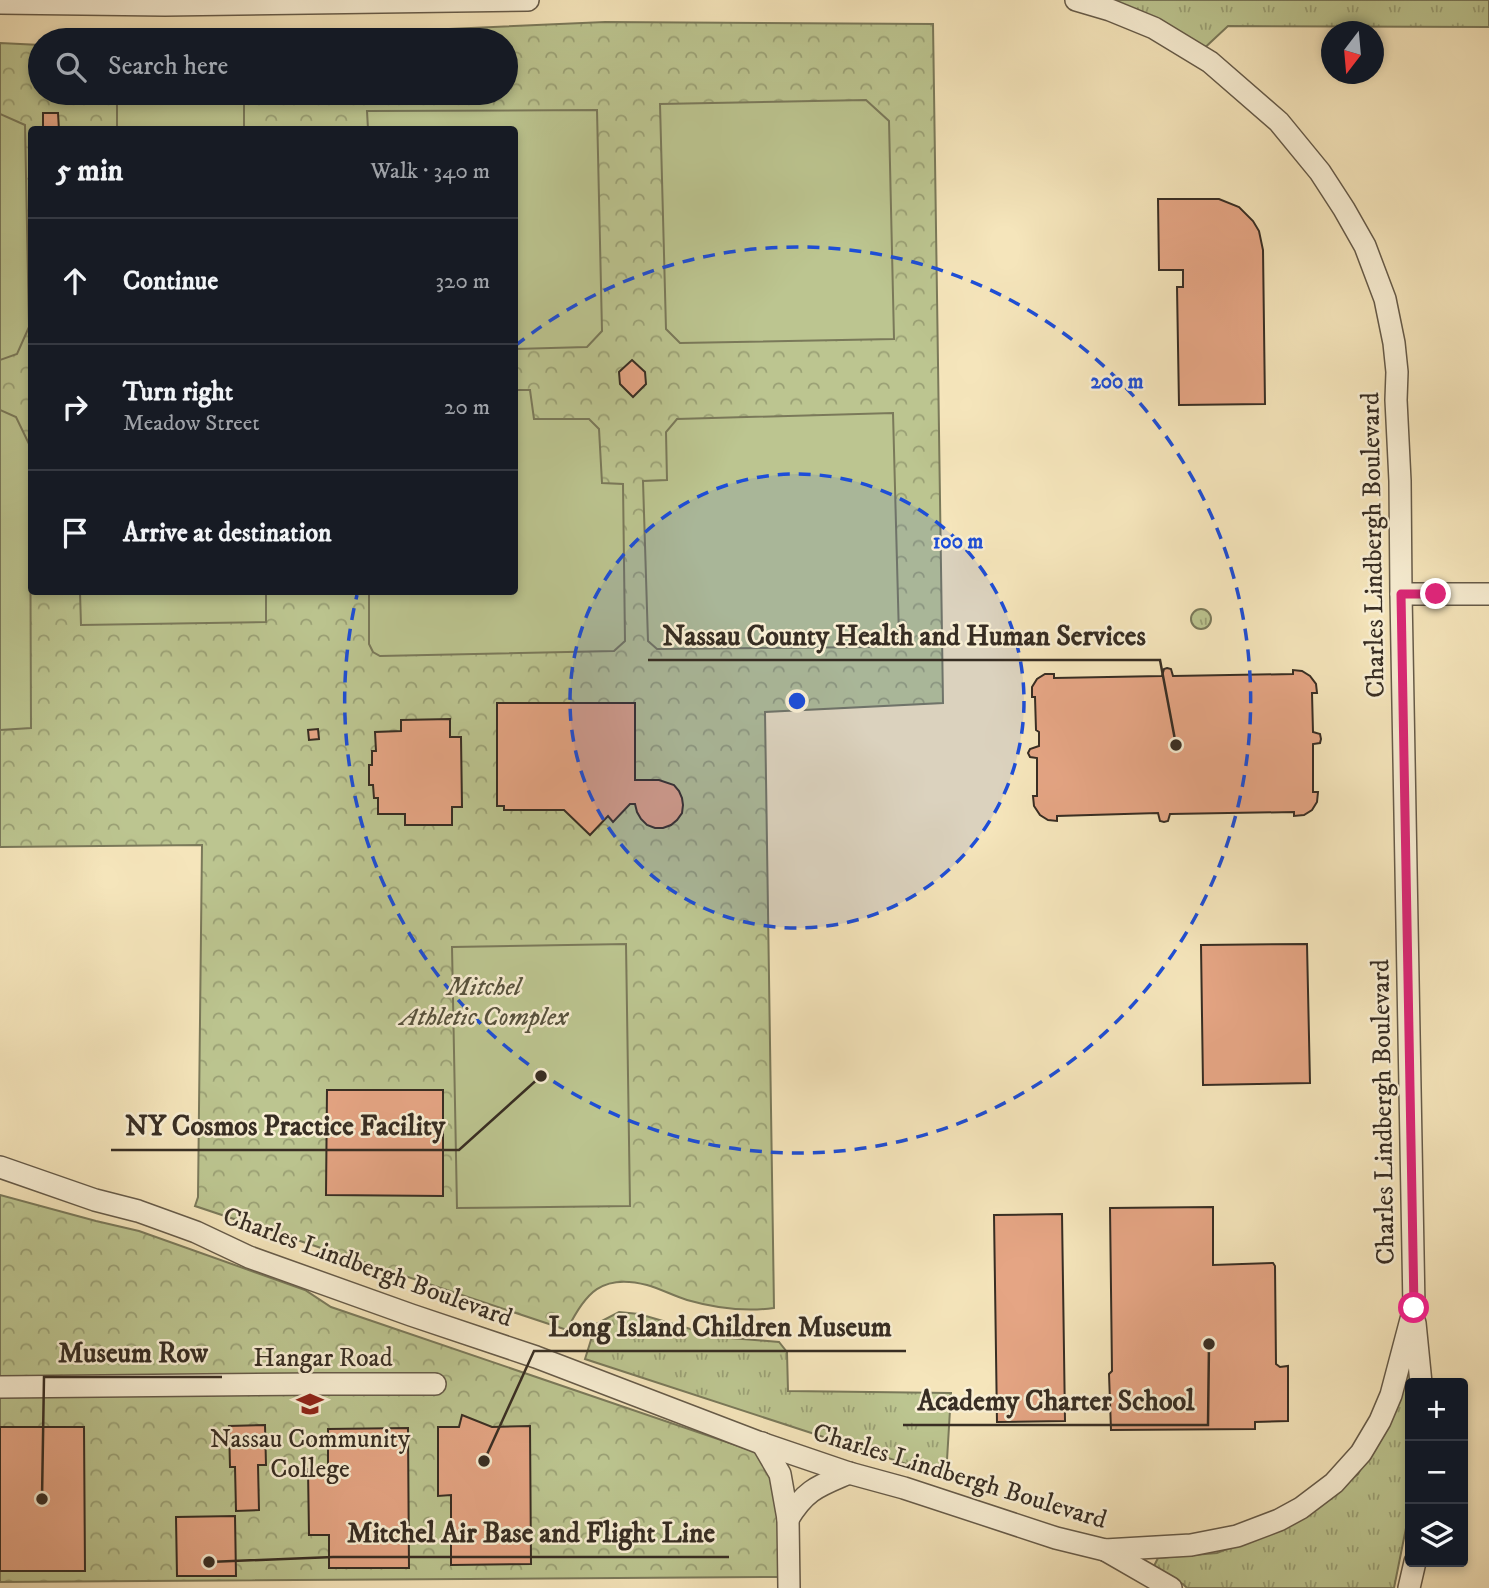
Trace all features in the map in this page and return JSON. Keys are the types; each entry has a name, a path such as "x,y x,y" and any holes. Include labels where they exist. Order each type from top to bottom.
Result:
{"street":[{"path":"0,3 165,5 528,0"},
{"name":"Charles Lindbergh Boulevard","path":"0,1167 184,1228 261,1262 536,1357 762,1443 1056,1538 1105,1550 1191,1545 1237,1536 1279,1520 1301,1507 1334,1482 1361,1453 1380,1421 1391,1395 1414,1308 1400,481 1395,352 1385,299 1365,246 1344,209 1320,172 1279,122 1210,62 1154,28 1076,0"},
{"path":"1401,594 1489,594"},
{"path":"1414,1308 1421,1378"},
{"name":"Hangar Road","path":"0,1387 435,1384"},
{"path":"762,1443 780,1474 788,1519 789,1588"},
{"path":"788,1519 797,1504 809,1492 849,1473"},
{"path":"1105,1550 1171,1588"},
{"path":"1409,1588 1414,1567"}],"green space":[{"path":"1076,0 1489,0 1489,27 1384,27 1384,21 1321,21 1321,26 1228,26 1198,54"},
{"name":"Mitchel Athletic Complex","path":"605,22 933,24 943,703 765,712 774,1308 752,1310 719,1307 687,1300 647,1285 618,1282 607,1284 588,1296 567,1330 195,1206 198,1197 202,845 0,847 0,43 28,44 28,105 518,105 518,28 471,28"},
{"path":"866,100 889,121 894,339 680,343 666,329 660,104"},
{"path":"117,105 244,105 244,126 117,126"},
{"path":"597,110 602,331 587,347 518,349 518,126 368,126 367,111"},
{"path":"0,114 25,125 28,329 17,354 0,360"},
{"path":"518,390 530,390 534,419 589,419 599,429 602,483 623,484 625,641 614,651 380,656 373,652 369,644 369,595 518,595"},
{"path":"0,410 16,417 28,442 31,728 0,730"},
{"path":"893,413 899,637 894,644 883,647 657,649 648,641 643,481 667,480 666,432 677,419"},
{"path":"80,595 266,595 266,622 81,625"},
{"path":"1201,609 1208,612 1211,619 1208,626 1201,629 1194,626 1191,619 1194,612"},
{"path":"626,944 630,1206 457,1208 452,947"},
{"name":"Nassau Community College","path":"0,1195 139,1231 305,1290 331,1307 759,1453 777,1486 780,1577 0,1582"},
{"path":"619,1312 639,1314 718,1337 779,1342 787,1352 788,1391 951,1393 946,1477 585,1359 596,1324"},
{"path":"1414,1355 1413,1378 1406,1378"},
{"path":"1405,1381 1405,1533 1394,1588 1187,1588 1152,1570 1158,1558 1217,1553 1300,1520 1358,1474"}],"building":[{"path":"43,113 58,113 59,126 43,126"},
{"path":"1158,199 1219,199 1239,207 1259,231 1263,250 1265,404 1179,405 1177,287 1183,287 1183,270 1159,270"},
{"path":"632,360 645,372 646,384 633,397 620,384 619,372"},
{"path":"1167,668 1171,669 1173,676 1293,674 1293,670 1310,676 1316,684 1317,693 1312,693 1313,732 1320,734 1321,739 1320,743 1313,744 1313,792 1318,792 1317,802 1312,810 1304,815 1294,816 1294,812 1170,814 1168,821 1164,822 1160,821 1158,813 1057,816 1057,821 1040,815 1034,806 1033,796 1037,796 1037,758 1030,757 1028,753 1030,749 1039,746 1035,697 1032,697 1032,687 1037,679 1045,674 1054,674 1054,678 1162,676"},
{"path":"497,703 635,703 635,780 659,780 674,785 682,798 682,813 671,825 655,828 641,819 635,804 630,804 613,822 608,816 590,835 564,810 504,810 504,806 497,806"},
{"path":"450,719 450,737 461,737 462,807 452,807 452,825 405,825 405,814 378,814 378,798 374,798 373,785 369,785 369,765 372,765 372,751 376,751 375,732 401,731 401,720"},
{"path":"318,729 319,739 309,740 308,730"},
{"path":"1307,944 1310,1083 1203,1085 1201,945"},
{"path":"327,1090 443,1090 443,1196 326,1195"},
{"path":"1213,1207 1213,1265 1273,1263 1275,1266 1276,1364 1280,1367 1288,1366 1288,1421 1255,1422 1255,1429 1111,1430 1110,1208"},
{"path":"1062,1214 1065,1421 997,1422 994,1215"},
{"path":"462,1415 492,1427 530,1426 531,1564 451,1565 451,1495 438,1496 438,1427 459,1427"},
{"path":"265,1425 266,1465 258,1465 259,1510 236,1511 235,1467 230,1467 229,1426"},
{"path":"0,1427 84,1427 85,1571 0,1571"},
{"path":"408,1428 409,1568 329,1568 329,1535 309,1535 308,1469 328,1468 328,1429"},
{"path":"235,1516 236,1576 177,1576 176,1517"}],"place":[{"name":"Nassau County Health and Human Services","path":"1176,745"},
{"name":"NY Cosmos Practice Facility","path":"541,1076"},
{"name":"Academy Charter School","path":"1209,1344"},
{"name":"Nassau Community College","path":"310,1404"},
{"name":"Long Island Children Museum","path":"484,1461"},
{"name":"Museum Row","path":"42,1499"},
{"name":"Mitchel Air Base and Flight Line","path":"209,1562"}],"route":[{"path":"1414,1308 1401,594 1436,594"}]}
